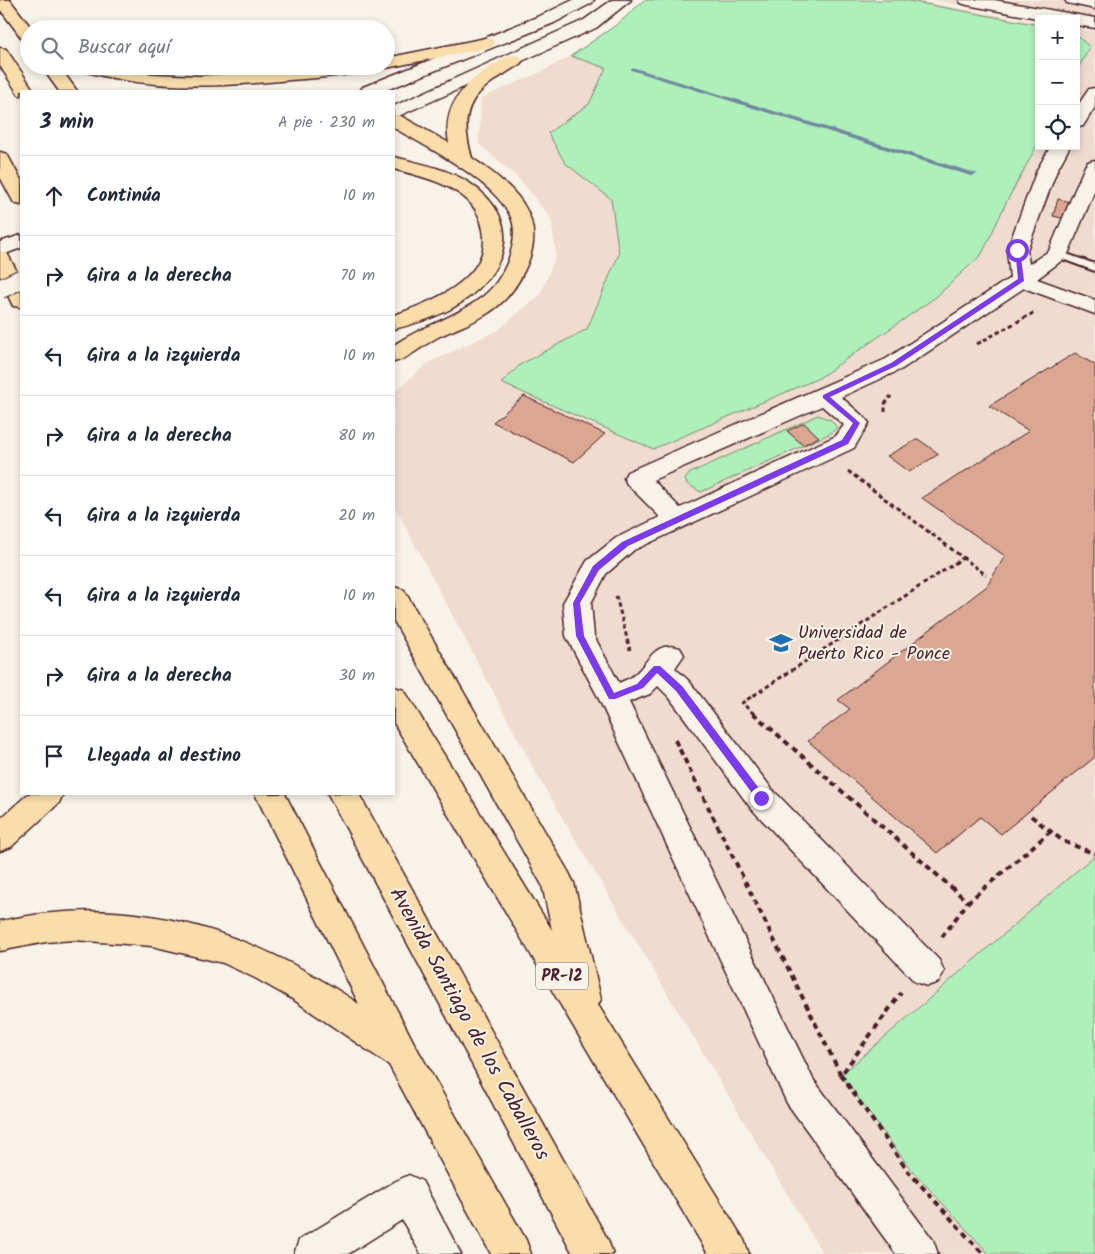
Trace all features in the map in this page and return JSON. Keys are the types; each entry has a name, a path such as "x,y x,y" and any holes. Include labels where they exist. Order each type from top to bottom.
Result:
{"highway":[{"path":"2,0 20,24"},
{"path":"395,61 486,43"},
{"path":"0,53 24,90"},
{"path":"463,162 456,122 461,106 470,92 486,77 514,60"},
{"path":"56,75 67,90"},
{"path":"129,75 148,79 190,82 292,75"},
{"path":"395,121 463,162 496,185 514,205 524,227 524,241 515,270 504,287 487,304 471,314 430,333 395,354"},
{"path":"0,158 20,197"},
{"path":"395,163 446,178 475,195 491,215 496,237 492,258 487,268 467,289 419,315 395,322"},
{"path":"0,257 20,299"},
{"path":"395,600 558,883 590,1022"},
{"name":"PR-12","path":"395,700 730,1254"},
{"path":"0,838 47,795"},
{"path":"271,795 402,1055 512,1254"},
{"name":"Avenida Santiago de los Caballeros","path":"344,795 594,1254"},
{"path":"0,936 54,927 92,926 135,929 196,941 246,956 290,979 402,1055"}],"street":[{"path":"371,90 548,19 586,0"},
{"path":"395,113 590,24 623,0"},
{"path":"967,0 1048,15"},
{"path":"1073,0 1095,4"},
{"path":"1080,21 1095,23"},
{"path":"1080,116 1095,93"},
{"path":"1021,280 1017,250 1047,170 1059,150"},
{"path":"677,520 636,478 894,364 1021,280 1058,254 1090,173 1095,166"},
{"path":"0,250 20,241"},
{"path":"0,289 20,280"},
{"path":"1021,280 1095,307"},
{"path":"825,396 857,423 845,442 625,544 596,568 576,603 580,636 612,697 800,1091 919,1254"},
{"path":"612,697 640,686 664,662 679,689 761,798 927,971"},
{"path":"313,1254 409,1194 442,1254"}],"lane":[{"path":"1058,254 1095,268"}],"path":[{"path":"973,346 1037,310"},
{"path":"885,420 885,404 896,389"},
{"path":"846,469 986,575"},
{"path":"963,558 742,702 968,902"},
{"path":"1031,816 1063,841 1095,854"},
{"path":"841,1075 907,1170 983,1254"}],"shaded area":[{"name":"Universidad de Puerto Rico - Ponce","path":"653,0 913,0 1035,21 1035,150 1080,150 1080,29 1095,31 1095,1254 823,1254 541,782 395,507 395,391 428,363 498,330 540,295 556,256 551,218 521,181 479,144 481,98 537,74 571,56"},
{"path":"931,0 1095,0 1095,30 1080,28 1080,15 1035,15 1035,19"}],"green space":[{"path":"644,0 903,0 1035,24 1035,149 1007,201 982,254 936,297 819,378 653,449 501,383 521,364 587,329 619,254 611,199 565,163 548,133 589,104 606,68 571,56 619,23"},
{"path":"1080,38 1090,47 1080,65"},
{"path":"818,415 831,420 837,428 829,434 701,492 687,484 685,479 690,473"},
{"path":"1095,855 1095,1254 989,1254 910,1168 841,1075"}],"building":[{"path":"1058,199 1071,202 1066,219 1053,216"},
{"path":"1075,353 1095,365 1095,757 1001,834 980,817 937,853 808,741 850,709 838,700 987,586 1005,556 922,498 1029,431 989,406"},
{"path":"524,396 605,434 574,462 493,422"},
{"path":"804,423 819,437 803,445 787,431"},
{"path":"918,439 939,454 909,472 887,456"}],"waterway":[{"path":"633,69 974,174"}],"place":[{"name":"Universidad de Puerto Rico - Ponce","path":"781,643"}],"route":[{"path":"761,798 679,689 657,668 640,686 612,697 580,636 576,603 596,568 625,544 845,442 857,423 825,396 894,364 1021,280 1017,250"}]}
